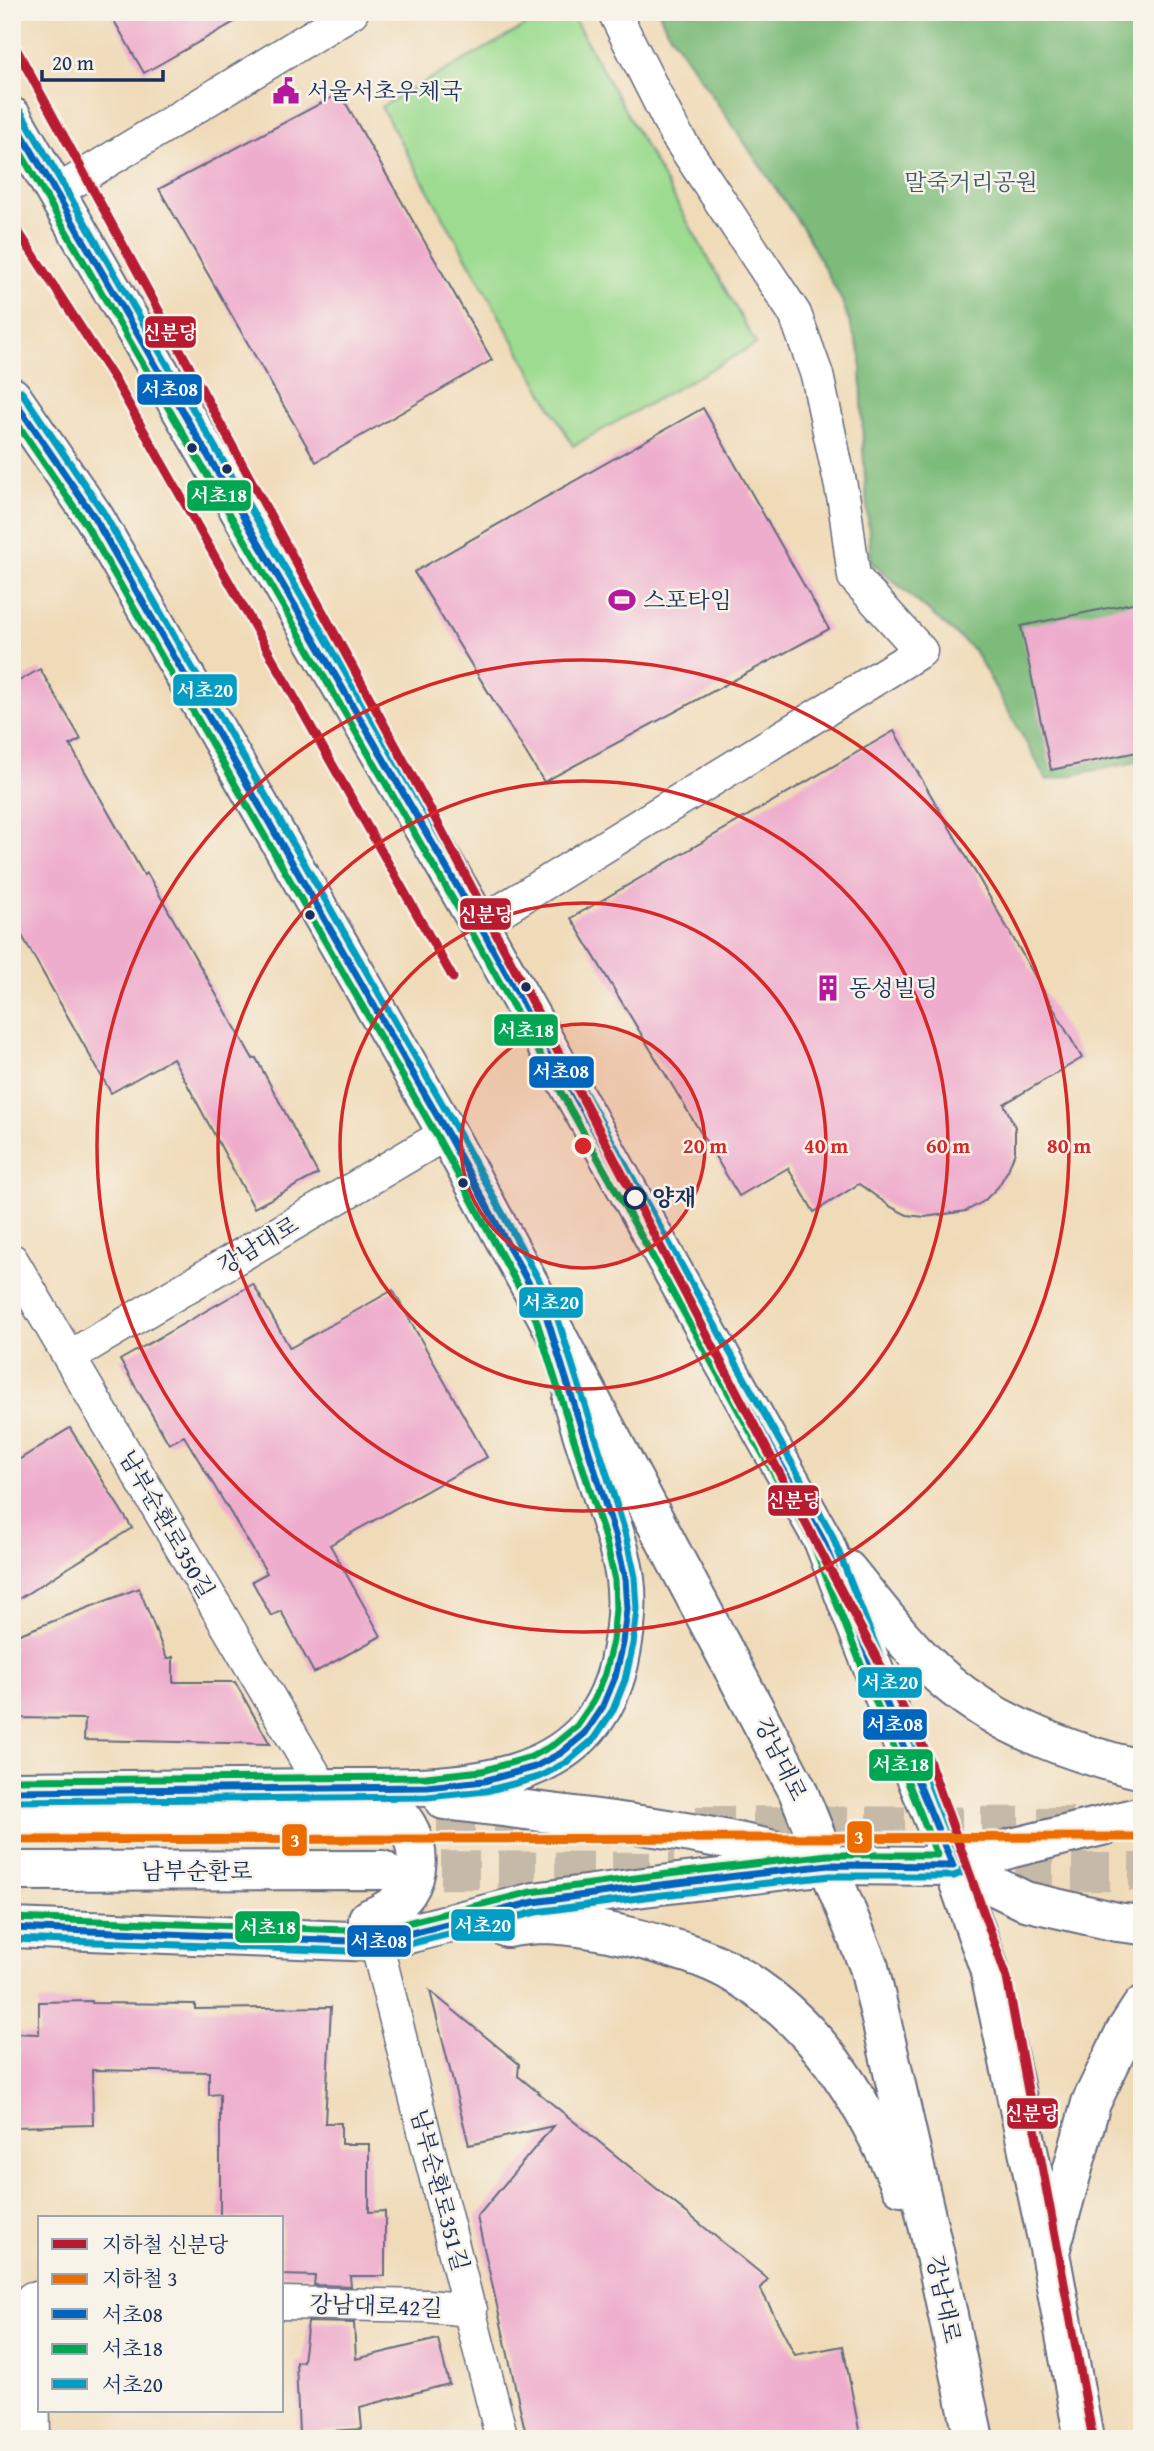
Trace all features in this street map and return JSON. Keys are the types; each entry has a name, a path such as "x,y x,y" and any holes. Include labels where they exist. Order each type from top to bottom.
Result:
{"main road":[{"path":"12,117 479,924 823,1540 953,1866 989,1968 1050,2253 1084,2439"},
{"name":"강남대로","path":"12,397 94,517 447,1133 797,1789 869,1967 974,2439"},
{"path":"12,1791 427,1787 484,1781 535,1767 561,1753 585,1733 603,1706 615,1677 627,1609 625,1578 615,1535 546,1315"},
{"path":"823,1540 883,1614 948,1683 1001,1718 1035,1734 1072,1749 1142,1770"},
{"path":"332,1787 599,1820 716,1838 777,1850 829,1865"},
{"path":"332,1787 373,1795 394,1809 407,1824 416,1846 414,1875 407,1892 389,1910 368,1919 376,1942"},
{"path":"376,1942 534,1902 829,1865 953,1866 1012,1848 1142,1816"},
{"name":"남부순환로","path":"12,1826 380,1824"},
{"path":"953,1866 1025,1901 1142,1925"},
{"name":"남부순환로","path":"12,1871 382,1870"},
{"path":"12,1928 376,1942 542,1924 627,1936 697,1956 729,1970 767,1996 800,2025 844,2076 876,2130 939,2273"},
{"path":"1050,2253 1091,2103 1125,2032 1142,2006"}],"street":[{"path":"55,193 352,12"},
{"path":"479,924 921,651 854,577 844,501 817,375 795,314 675,133 614,12"},
{"name":"강남대로","path":"69,1357 447,1133"},
{"name":"남부순환로350길","path":"12,1260 332,1787"},
{"name":"남부순환로351길","path":"376,1942 502,2439"},
{"path":"28,2298 34,2439"},
{"name":"강남대로42길","path":"284,2303 426,2306 471,2310"}],"green space":[{"path":"550,12 570,12 756,344 573,446 381,107"},
{"name":"말죽거리공원","path":"659,12 1142,12 1142,761 1047,780 974,650 871,562 863,448 861,356 842,301 804,230 666,28"}],"building":[{"path":"109,12 252,12 144,73"},
{"path":"340,93 492,360 316,462 159,189"},
{"name":"스포타임","path":"703,408 829,629 544,782 414,572"},
{"path":"1142,601 1142,751 1051,770 1021,626"},
{"path":"40,669 81,739 70,745 253,1059 256,1058 318,1174 254,1208 173,1058 111,1093 12,918 12,685"},
{"name":"동성빌딩","path":"894,731 1082,1058 1004,1104 1015,1127 1015,1152 998,1187 984,1201 966,1211 925,1217 907,1215 859,1184 814,1212 788,1168 739,1196 571,918"},
{"path":"253,1284 290,1348 393,1290 487,1457 330,1545 381,1636 314,1673 281,1611 271,1616 252,1581 267,1573 184,1436 169,1444 120,1360"},
{"path":"70,1428 132,1528 12,1603 12,1464"},
{"path":"139,1588 167,1659 173,1657 173,1682 235,1682 270,1744 84,1740 85,1719 12,1718 12,1637"},
{"path":"430,1991 519,2064 518,2076 768,2279 760,2288 795,2355 843,2346 860,2435 839,2439 527,2439 477,2217 553,2126 469,2145"},
{"path":"39,2002 195,2004 195,2009 331,2007 325,2123 341,2123 341,2144 369,2144 369,2212 385,2211 385,2276 350,2276 351,2286 314,2285 315,2276 284,2275 284,2216 220,2216 220,2094 209,2095 209,2072 92,2070 93,2125 12,2127 12,2033 39,2034"},
{"path":"308,2322 354,2323 356,2359 438,2339 449,2384 360,2407 362,2429 299,2433 296,2362 303,2361"}],"tunnel":[{"path":"380,1824 538,1824"},
{"path":"696,1825 1073,1826"},
{"path":"384,1870 674,1871"},
{"path":"958,1872 1142,1872"}],"metro line":[{"name":"신분당","path":"12,41 441,829 926,1752 1007,1978 1093,2439"},
{"name":"신분당","path":"12,222 115,380 453,978"},
{"name":"3","path":"12,1840 1142,1837"}],"transit line":[{"name":"서초20","path":"12,1939 377,1952 536,1912 830,1876 954,1876 961,1873 963,1866 832,1535 488,919 21,112"},
{"name":"서초08","path":"12,117 479,924 823,1540 953,1866 829,1865 644,1887 534,1902 376,1942 12,1928"},
{"name":"서초18","path":"12,138 470,929 813,1544 937,1855 828,1855 531,1892 375,1931 12,1918"},
{"name":"서초20","path":"12,1801 427,1797 486,1791 539,1777 567,1762 593,1740 613,1710 625,1680 637,1609 635,1577 625,1532 555,1310 456,1128 103,512 21,391"},
{"name":"서초08","path":"12,397 94,517 447,1133 546,1315 615,1535 625,1578 627,1609 615,1677 603,1706 585,1733 561,1753 535,1767 484,1781 427,1787 12,1791"},
{"name":"서초18","path":"12,416 85,523 438,1138 536,1319 605,1538 615,1580 616,1609 613,1641 605,1674 594,1701 577,1726 555,1744 531,1757 482,1771 426,1777 12,1780"}],"place":[{"name":"서울서초우체국","path":"286,91"},
{"name":"스포타임","path":"622,600"},
{"name":"동성빌딩","path":"828,988"},
{"name":"양재","path":"635,1198"}]}
